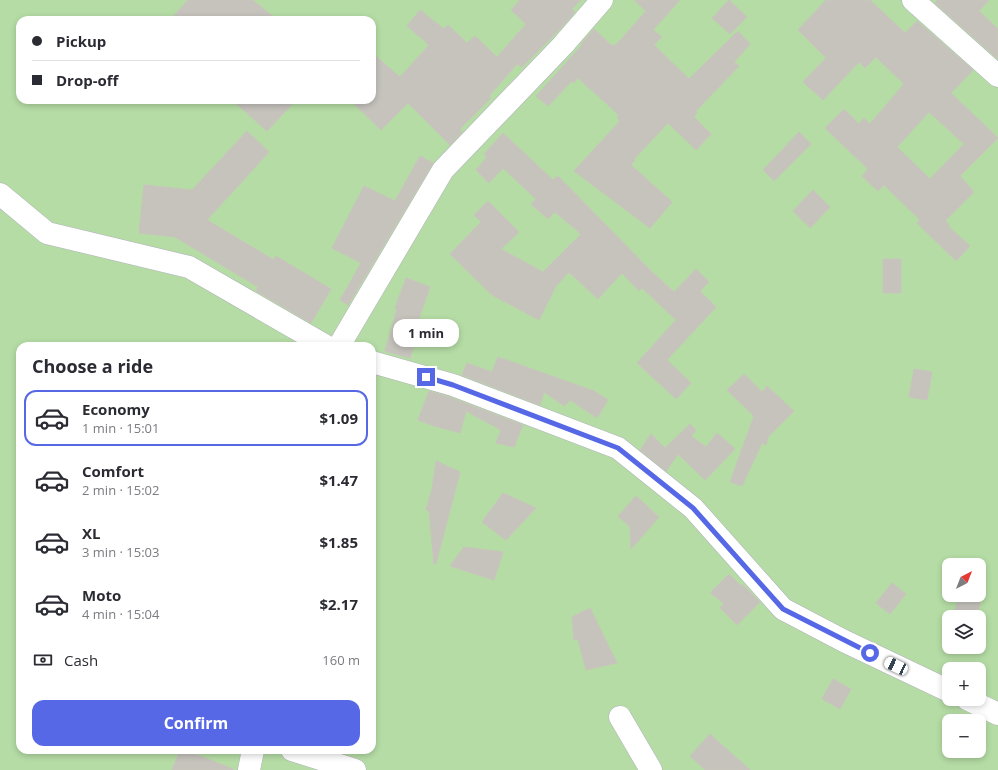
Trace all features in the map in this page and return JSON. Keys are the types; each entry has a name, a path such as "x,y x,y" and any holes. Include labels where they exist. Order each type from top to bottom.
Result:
{"street":[{"path":"341,342 443,170 563,45 602,0"},
{"path":"913,0 998,76"},
{"path":"0,194 47,233 189,267 319,342"},
{"path":"376,363 453,385 618,448 693,508 783,609 844,641 942,688"},
{"path":"981,706 998,714"},
{"path":"620,717 651,770"},
{"path":"249,770 252,754"},
{"path":"305,754 355,770"}],"green space":[{"path":"0,0 998,0 998,770 0,770"}],"building":[{"path":"188,0 253,0 272,16 174,16"},
{"path":"520,0 581,0 572,9 575,12 562,27 522,67 517,64 489,96 491,98 460,129 462,132 450,145 408,103 381,130 354,104 376,104 376,56 400,77 429,45 407,26 420,10 444,29 448,25 467,43 475,36 497,57 526,24 511,10"},
{"path":"634,0 680,0 653,30 662,37 654,45 689,79 738,31 750,44 734,62 739,66 696,111 697,113 694,117 711,134 696,150 668,123 634,159 635,160 631,165 672,202 650,228 574,171 620,121 617,117 619,115 578,78 574,83 572,81 548,106 536,96 582,45 581,44 594,29 612,46 614,44 615,46 646,11"},
{"path":"729,0 747,17 730,34 712,18"},
{"path":"826,0 870,0 905,33 917,21 973,70 951,93 998,138 960,176 974,192 945,221 949,224 948,226 970,246 956,261 917,223 920,220 884,185 878,191 862,176 868,169 825,128 844,109 859,124 864,118 870,124 904,84 876,57 865,68 859,62 823,100 803,82 826,58 798,30","holes":["929,112 964,144 930,179 897,147"]},
{"path":"937,0 989,0 979,11 998,29 998,59 935,3"},
{"path":"237,104 292,104 267,131"},
{"path":"247,131 269,152 207,220 274,260 276,256 331,289 311,323 256,291 258,287 175,237 139,233 144,185 192,190"},
{"path":"799,132 811,144 774,181 763,170"},
{"path":"503,133 553,180 558,176 651,271 674,292 696,269 709,282 700,291 716,307 667,360 691,383 676,399 637,363 676,320 642,288 639,291 622,273 598,299 569,272 556,286 539,320 492,295 450,254 481,222 474,215 488,201 519,232 501,249 543,272 581,234 555,212 548,219 531,204 536,199 503,168 489,183 476,170 487,157 484,154"},
{"path":"420,156 433,163 348,305 340,300 361,263 332,248 364,186 395,201"},
{"path":"813,190 830,207 810,228 793,211"},
{"path":"883,259 901,259 901,293 883,293"},
{"path":"406,278 430,287 418,321 421,322 410,358 385,351 397,309 395,308"},
{"path":"498,357 594,391 608,400 597,418 570,400 564,406 544,392 540,405 462,375 467,363 492,372"},
{"path":"914,369 932,372 927,400 909,397"},
{"path":"744,374 762,392 767,386 794,411 768,437 766,445 762,443 742,486 730,482 754,416 727,390"},
{"path":"429,391 523,425 514,447 496,443 501,430 466,411 460,433 418,420"},
{"path":"690,424 696,430 691,436 706,447 717,433 735,449 705,480 678,454 666,471 640,450 651,434 665,448"},
{"path":"436,461 460,472 436,564 434,564 429,511 426,510 432,489"},
{"path":"503,493 536,508 506,540 482,522"},
{"path":"636,496 659,517 631,549 630,527 618,516"},
{"path":"464,547 503,552 494,580 450,566"},
{"path":"729,574 741,586 742,584 760,602 737,625 720,608 724,603 710,593"},
{"path":"892,583 906,594 890,614 876,603"},
{"path":"957,602 980,602 979,610 955,610"},
{"path":"590,608 617,663 586,670 578,639 574,640 572,617"},
{"path":"833,679 851,689 840,709 822,699"},
{"path":"710,734 750,770 705,770 690,756"},
{"path":"178,754 195,754 233,769 233,770 172,770"}],"route":[{"path":"426,377 453,385 618,448 693,508 783,609 870,653"}]}
